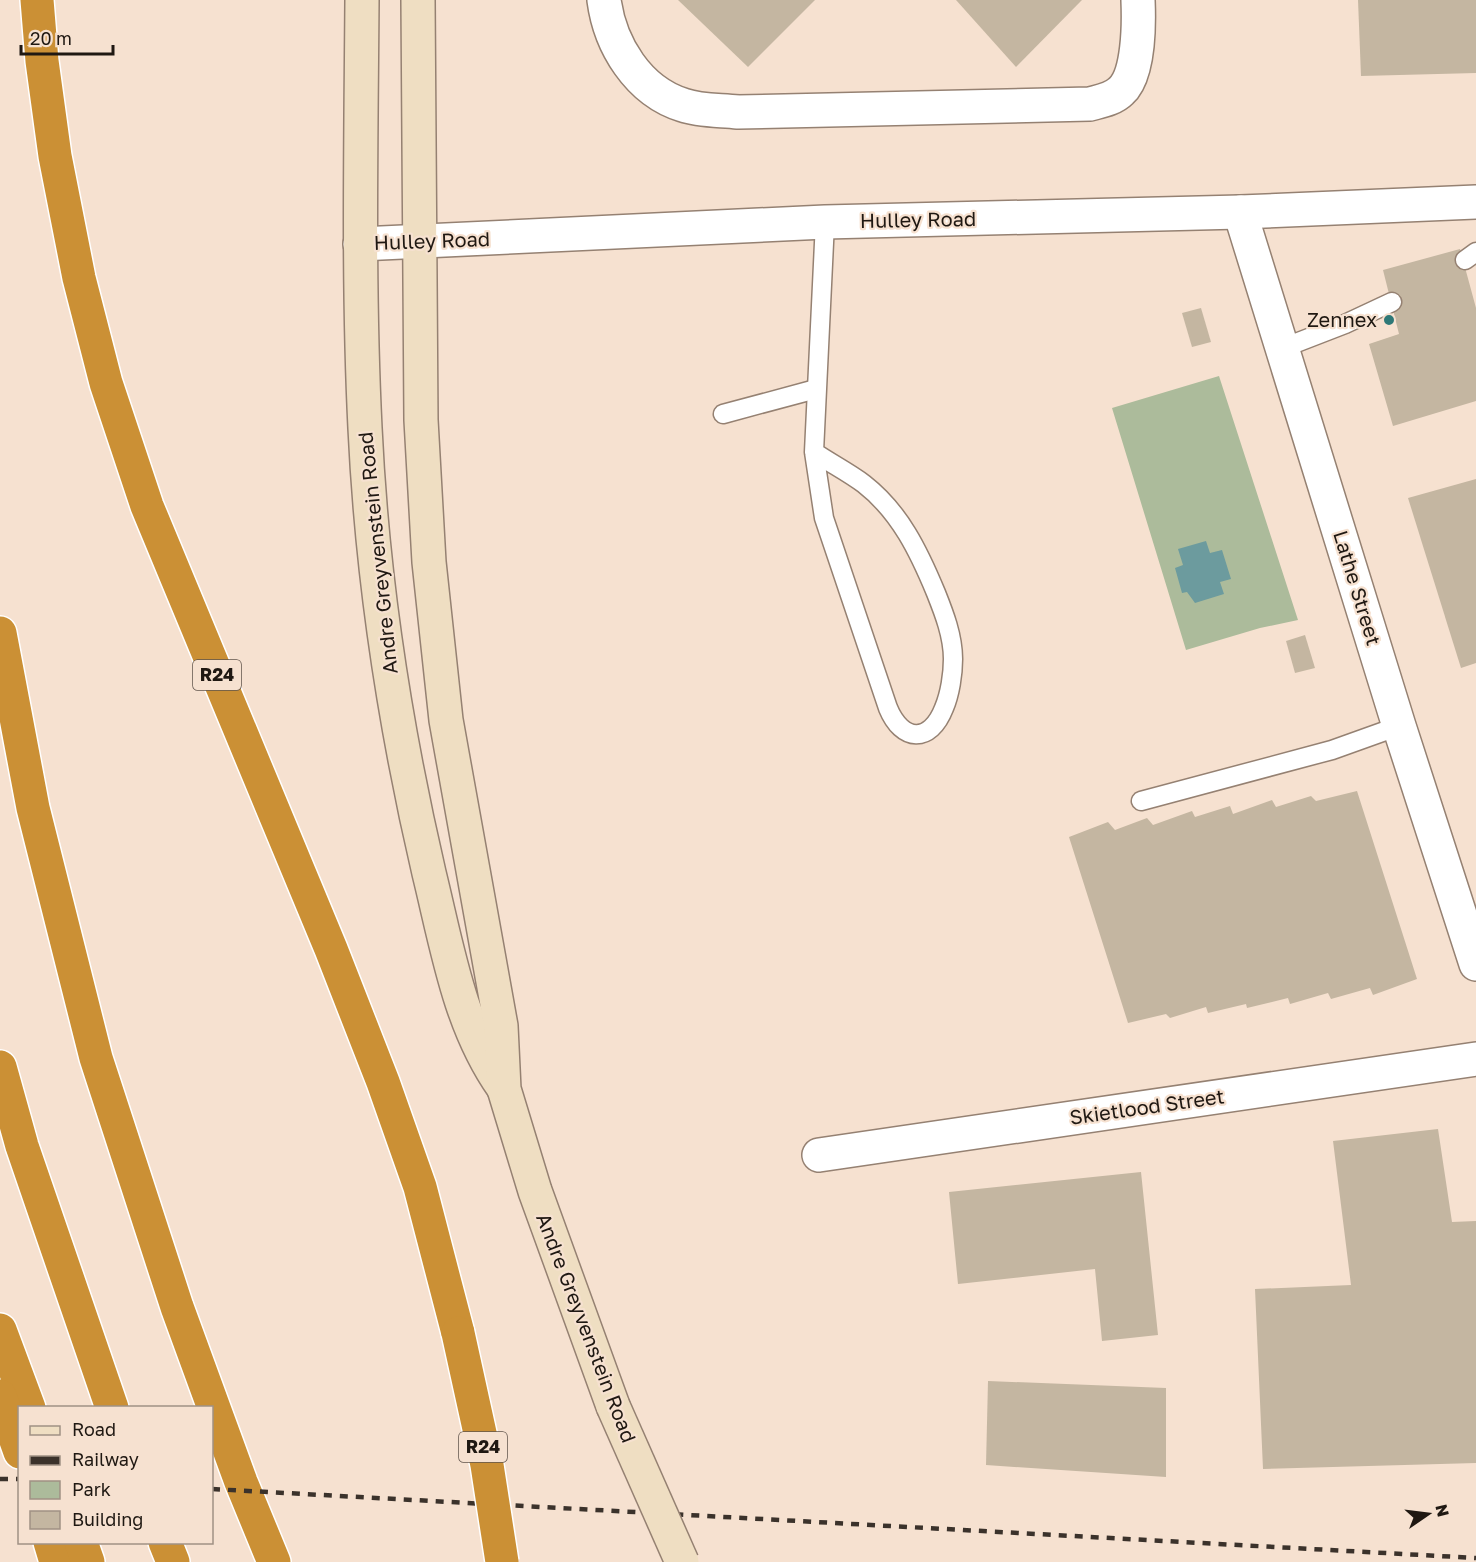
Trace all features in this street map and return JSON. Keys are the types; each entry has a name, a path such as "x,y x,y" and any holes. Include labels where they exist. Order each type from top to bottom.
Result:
{"highway":[{"name":"R24","path":"37,0 42,61 56,156 79,278 106,383 147,506 331,949 420,1187 458,1333 487,1465 502,1562"},
{"path":"0,633 33,808 96,1058 177,1307 241,1482 274,1562"},
{"path":"0,1067 22,1146 112,1406"},
{"path":"0,1330 29,1406"},
{"path":"0,1396 18,1446"},
{"path":"51,1544 56,1562"},
{"path":"82,1544 88,1562"},
{"path":"166,1544 173,1562"}],"main road":[{"name":"Andre Greyvenstein Road","path":"362,0 360,244 365,429 374,546 387,660 421,837 453,975 486,1062 504,1089"},
{"name":"Andre Greyvenstein Road","path":"418,0 422,420 429,562 446,720 501,1026 504,1089 535,1191 613,1406 682,1562"}],"street":[{"path":"604,0 606,17 615,40 628,64 643,81 663,96 681,105 738,111 1090,104 1106,100 1120,92 1130,80 1134,63 1138,0"},
{"name":"Hulley Road","path":"360,244 825,222 1475,204"},
{"name":"Lathe Street","path":"1240,212 1399,726 1476,964"},
{"name":"Skietlood Street","path":"819,1155 1476,1059"}],"lane":[{"path":"814,452 865,485 898,518 925,565 945,617 953,658 944,708 936,722 927,731 916,734 906,733 895,724 824,518 814,452 825,222"},
{"path":"1283,348 1345,324 1392,302"},
{"path":"723,414 816,389"},
{"path":"1141,801 1332,750 1399,726"}],"green space":[{"path":"1219,376 1298,620 1260,628 1186,650 1112,408"}],"water":[{"path":"1206,541 1210,553 1222,550 1231,579 1220,582 1224,594 1195,603 1187,592 1182,593 1175,568 1183,565 1178,549"}],"building":[{"path":"678,0 815,0 748,67"},
{"path":"956,0 1082,0 1016,67"},
{"path":"1358,0 1476,0 1476,73 1361,76"},
{"path":"1460,249 1476,308 1476,401 1393,426 1369,344 1399,334 1383,270"},
{"path":"1201,308 1211,342 1192,347 1182,313"},
{"path":"1476,479 1476,663 1461,668 1408,498"},
{"path":"1305,635 1315,668 1295,673 1286,641"},
{"path":"1357,791 1417,979 1373,995 1370,988 1331,999 1328,993 1290,1004 1288,998 1247,1008 1246,1004 1208,1013 1206,1007 1170,1018 1166,1014 1128,1023 1069,837 1108,822 1115,830 1147,818 1153,825 1192,811 1195,817 1230,806 1233,814 1272,800 1276,807 1311,796 1316,801"},
{"path":"1438,1129 1452,1222 1476,1221 1476,1463 1263,1469 1255,1289 1351,1285 1333,1141"},
{"path":"1141,1172 1158,1335 1102,1341 1095,1269 958,1284 949,1192"},
{"path":"988,1381 1166,1388 1166,1477 986,1465"}],"railway":[{"path":"0,1479 18,1479"},
{"path":"213,1489 1476,1558"}],"place":[{"name":"Zennex","path":"1389,320"}]}
